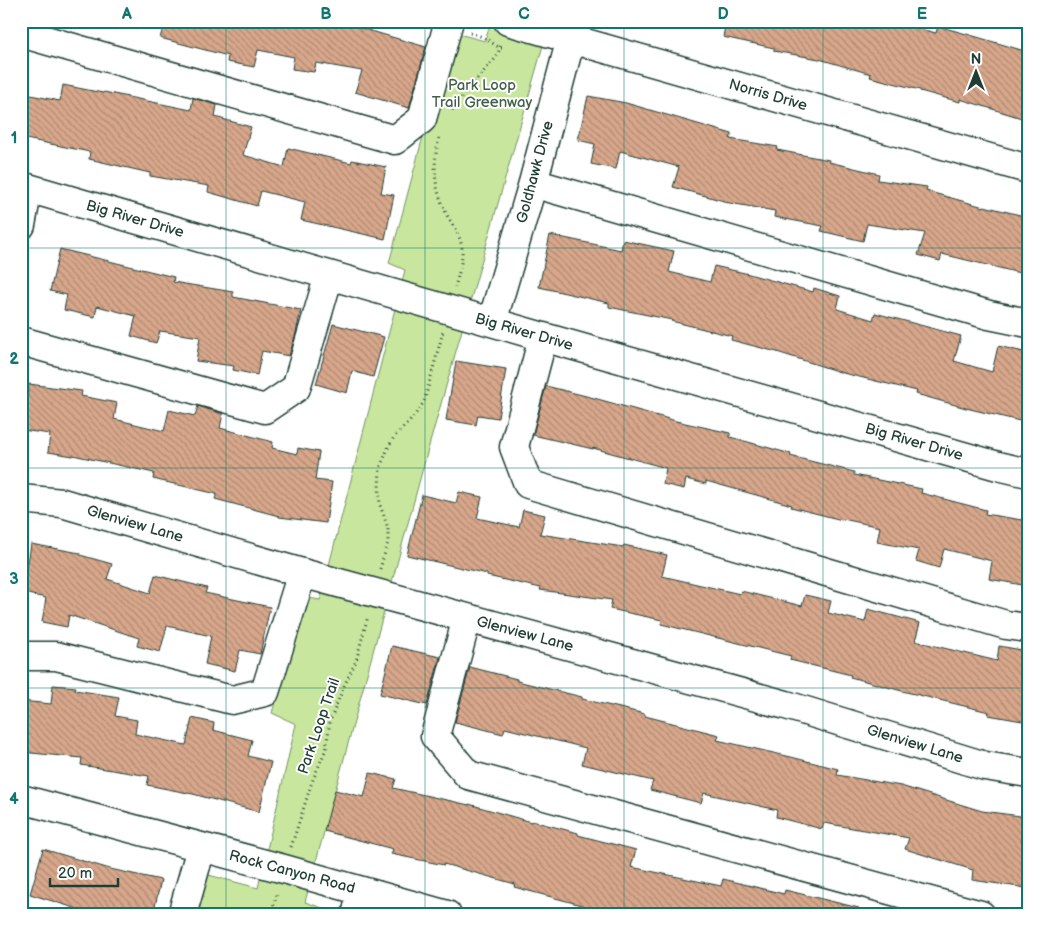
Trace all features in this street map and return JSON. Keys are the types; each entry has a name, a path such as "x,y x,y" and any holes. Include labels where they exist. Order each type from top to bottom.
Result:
{"street":[{"path":"21,33 395,140 422,119 449,21"},
{"name":"Norris Drive","path":"506,29 573,30 1028,169"},
{"name":"Goldhawk Drive","path":"492,322 533,183 573,30"},
{"path":"533,183 989,315 1028,323"},
{"path":"21,224 25,187"},
{"name":"Big River Drive","path":"25,187 543,337 1028,474"},
{"path":"21,341 265,409 296,388 329,275"},
{"path":"543,337 514,447 528,484 1006,625 1028,628"},
{"name":"Glenview Lane","path":"21,499 62,504 786,705 985,766 1028,773"},
{"path":"21,656 56,656 232,700 266,692 302,572"},
{"path":"468,618 436,736 468,775 981,915"},
{"name":"Rock Canyon Road","path":"21,799 284,869 359,903 447,915"},
{"path":"182,915 201,848"}],"path":[{"path":"450,113 466,90 496,58 506,29"},
{"path":"441,133 434,163 436,185 462,249 453,293"},
{"path":"379,576 388,542 388,528 380,505 380,468 394,437 413,418 424,402 446,324"},
{"name":"Park Loop Trail","path":"289,855 312,782 326,749 330,721 356,661 369,615"},
{"path":"271,915 278,891"}],"green space":[{"name":"Park Loop Trail Greenway","path":"491,21 550,21 429,446 305,902 343,915 192,915 201,873 258,888 296,724 272,713 303,597 320,600 405,270 389,263 451,32 485,41"}],"building":[{"path":"165,21 355,21 354,26 426,47 409,108 355,92 362,71 316,63 314,72 292,69 294,57 258,50 254,67 227,62 228,56 160,38"},
{"path":"726,21 889,21 936,33 938,26 1028,52 1028,120 960,99 960,102 870,77 871,74 819,59 774,51 774,48 723,37"},
{"path":"63,85 191,110 193,98 217,105 215,117 251,127 243,155 284,167 288,148 351,163 352,160 386,167 381,193 394,195 385,239 301,220 305,202 261,191 257,206 208,192 209,186 150,176 150,173 89,159 90,152 21,138 21,93 60,101"},
{"path":"588,96 626,103 732,134 730,139 778,147 777,150 829,160 829,162 879,174 878,180 927,187 926,191 1028,217 1028,275 942,254 940,261 918,255 925,233 867,224 863,241 821,231 823,226 774,217 775,211 724,202 673,187 679,167 620,151 616,169 591,164 595,144 578,140"},
{"path":"550,235 621,250 623,240 674,251 669,272 710,282 714,266 813,292 814,288 840,296 837,309 873,320 875,313 961,336 954,361 992,372 998,346 1028,353 1028,423 916,394 917,391 843,373 731,340 732,336 672,320 609,307 609,303 539,287"},
{"path":"60,249 174,277 173,282 233,292 233,297 301,310 289,356 262,351 257,375 233,370 234,366 196,361 200,337 160,331 156,343 131,336 136,316 97,306 95,317 64,310 67,295 50,291"},
{"path":"333,324 384,337 373,377 352,371 347,393 316,384"},
{"path":"456,361 506,369 498,418 478,415 476,425 446,420"},
{"path":"29,384 82,391 81,396 117,403 114,419 164,431 169,410 195,416 198,406 223,414 220,428 273,442 272,448 297,454 298,448 319,452 315,480 332,482 326,523 279,517 215,499 217,494 153,479 154,473 73,455 48,452 50,434 22,430"},
{"path":"546,386 676,421 730,433 730,437 791,454 790,456 854,472 854,475 922,489 921,493 986,510 985,514 1028,521 1028,586 989,579 992,561 944,549 939,568 916,561 919,550 877,542 880,527 842,520 791,507 792,505 706,481 706,484 686,479 684,489 663,484 666,468 593,448 533,435"},
{"path":"459,492 482,497 477,518 519,527 523,510 545,515 540,534 623,547 624,545 667,555 662,576 740,594 741,591 802,606 805,595 831,601 828,613 865,622 868,609 920,623 915,641 997,661 999,646 1027,651 1024,667 1028,667 1028,722 988,715 989,712 902,691 850,677 851,675 790,660 791,656 661,624 662,620 610,609 612,600 540,590 541,588 407,555 422,495 456,503"},
{"path":"31,544 80,553 80,555 112,564 107,579 150,593 155,575 207,588 205,593 270,607 260,654 240,650 235,671 205,664 211,636 167,626 160,652 137,646 139,638 69,615 67,627 42,622 46,598 23,593"},
{"path":"392,646 440,657 427,705 380,694"},
{"path":"470,667 719,735 717,740 838,769 837,775 901,786 982,811 1028,817 1028,878 1026,888 972,880 973,870 905,849 909,838 824,823 822,829 776,817 777,810 704,793 701,803 650,790 653,781 582,764 586,748 505,728 503,734 455,722"},
{"path":"53,685 76,687 75,690 119,697 115,716 137,720 135,734 186,745 192,718 214,723 213,730 252,740 248,756 271,762 259,812 193,794 147,785 149,776 81,765 82,758 21,752 21,701 51,704"},
{"path":"370,773 396,779 393,788 469,804 636,850 631,867 721,886 723,879 784,894 785,890 859,908 858,915 619,915 514,887 515,884 444,864 391,854 393,849 324,831 335,790 364,797"},
{"path":"43,849 110,869 161,880 153,915 97,915 30,894"}]}
